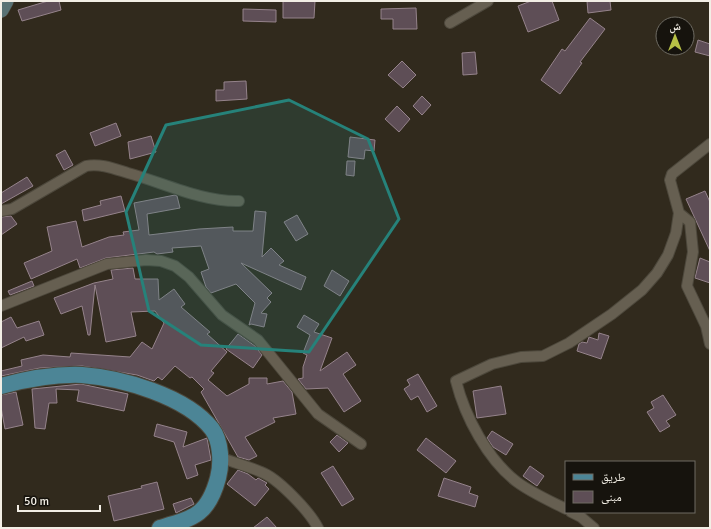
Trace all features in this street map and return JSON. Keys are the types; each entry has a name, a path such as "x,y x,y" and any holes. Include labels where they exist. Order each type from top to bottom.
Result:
{"main road":[{"path":"1,386 21,380 80,375 114,379 173,400 195,413 212,429 218,441 220,457 219,476 208,504 201,511 190,518 160,528"}],"street":[{"path":"1,10 6,1"},
{"path":"450,22 488,1"},
{"path":"565,508 518,483 501,467 480,438 465,411 456,381 474,374 492,364 521,358 543,356 569,343 612,314 642,290 657,273 676,233 679,213 670,180 672,174 710,144"},
{"path":"1,211 12,209 92,164 111,168 189,192 222,199 239,200"},
{"path":"679,213 690,222 693,252 687,286 706,326 710,344"},
{"path":"1,306 107,264 146,260 161,261 175,266 189,277 222,315 258,340 318,414 361,444"},
{"path":"220,457 274,478 318,528"},
{"path":"573,513 594,528"}],"highlighted area":[{"path":"289,100 368,139 399,219 309,352 201,345 149,311 126,212 166,125"}],"building":[{"path":"48,1 59,1 61,10 22,21 18,10"},
{"path":"283,1 315,1 314,18 283,18"},
{"path":"531,1 552,1 559,20 528,32 518,6"},
{"path":"587,1 610,1 611,10 588,13"},
{"path":"416,8 417,29 393,29 393,19 381,19 381,9"},
{"path":"243,9 276,10 276,22 243,21"},
{"path":"590,18 605,29 580,62 582,63 560,94 541,80 562,49 565,51"},
{"path":"698,40 710,44 710,56 695,52"},
{"path":"475,52 477,74 463,75 462,53"},
{"path":"402,61 416,75 403,88 388,75"},
{"path":"246,81 247,99 216,101 216,90 224,90 224,82"},
{"path":"422,96 431,105 422,115 413,106"},
{"path":"397,106 410,119 399,132 385,119"},
{"path":"116,123 121,136 95,146 90,133"},
{"path":"151,136 156,152 130,159 128,142"},
{"path":"350,137 375,140 374,151 365,150 364,159 348,157"},
{"path":"65,150 73,165 64,170 56,155"},
{"path":"347,161 355,161 354,176 346,175"},
{"path":"27,177 33,186 1,204 1,193"},
{"path":"705,191 710,202 710,251 686,199"},
{"path":"175,195 177,196 180,208 147,214 149,235 199,229 233,227 233,231 253,231 255,211 266,212 262,257 271,248 284,261 279,265 306,277 301,290 241,263 272,293 267,298 271,302 261,313 267,314 264,327 251,324 249,325 255,303 236,284 211,293 206,287 201,272 209,269 201,246 172,248 173,252 157,254 154,252 106,258 80,268 77,259 31,279 24,263 52,251 47,227 76,221 82,247 109,237 124,235 123,232 139,230 134,203"},
{"path":"121,196 125,211 84,221 82,210 101,205 100,201"},
{"path":"297,215 308,234 296,241 284,222"},
{"path":"11,216 17,224 1,235 1,217"},
{"path":"700,258 710,262 710,283 695,278"},
{"path":"133,268 135,279 158,279 159,300 174,289 185,304 181,307 210,332 207,334 227,352 211,371 214,373 208,380 227,396 249,384 249,378 267,378 267,384 283,381 292,392 296,414 273,418 275,422 245,437 257,456 249,460 238,457 201,392 204,389 192,377 190,378 175,366 162,380 158,377 154,381 137,375 82,366 40,368 1,376 1,371 22,366 21,360 43,355 70,357 71,353 130,357 142,342 152,349 164,323 155,311 131,312 136,336 106,342 95,285 90,335 88,335 82,306 61,314 54,298 94,283 113,279 111,270"},
{"path":"332,270 349,281 340,296 324,286"},
{"path":"32,281 34,286 10,295 8,291"},
{"path":"304,315 319,324 314,332 332,338 320,371 347,352 356,365 343,374 361,401 344,412 328,388 306,389 298,379 303,378 303,367 307,355 303,353 310,335 297,327"},
{"path":"11,317 17,328 39,321 44,335 26,341 24,337 1,348 1,322"},
{"path":"599,333 609,336 601,359 577,351 579,344 582,342 587,343 589,337 598,340"},
{"path":"238,334 255,346 262,355 253,368 226,349"},
{"path":"418,374 437,406 427,412 418,396 411,400 404,389 410,385 407,380"},
{"path":"81,384 128,394 124,411 77,401 79,390 56,389 57,403 49,403 45,429 35,428 32,389"},
{"path":"501,386 506,414 477,418 473,391"},
{"path":"16,392 23,425 5,429 1,407 1,395"},
{"path":"663,395 676,415 666,421 670,426 660,432 647,412 654,408 651,402"},
{"path":"157,424 187,432 183,447 207,438 211,460 195,465 198,475 187,479 174,442 154,436"},
{"path":"492,431 513,444 506,455 493,447 487,438"},
{"path":"337,435 348,443 339,452 330,442"},
{"path":"426,438 456,461 446,473 417,450"},
{"path":"333,466 354,499 342,506 321,473"},
{"path":"530,466 544,476 537,486 523,476"},
{"path":"238,470 248,474 256,480 258,478 267,483 265,485 269,489 255,506 227,484"},
{"path":"444,478 471,487 469,493 478,496 475,507 438,496"},
{"path":"157,482 164,509 114,521 108,496 142,488 141,486"},
{"path":"191,498 194,504 176,513 173,504"},
{"path":"267,517 277,528 253,528"}]}
